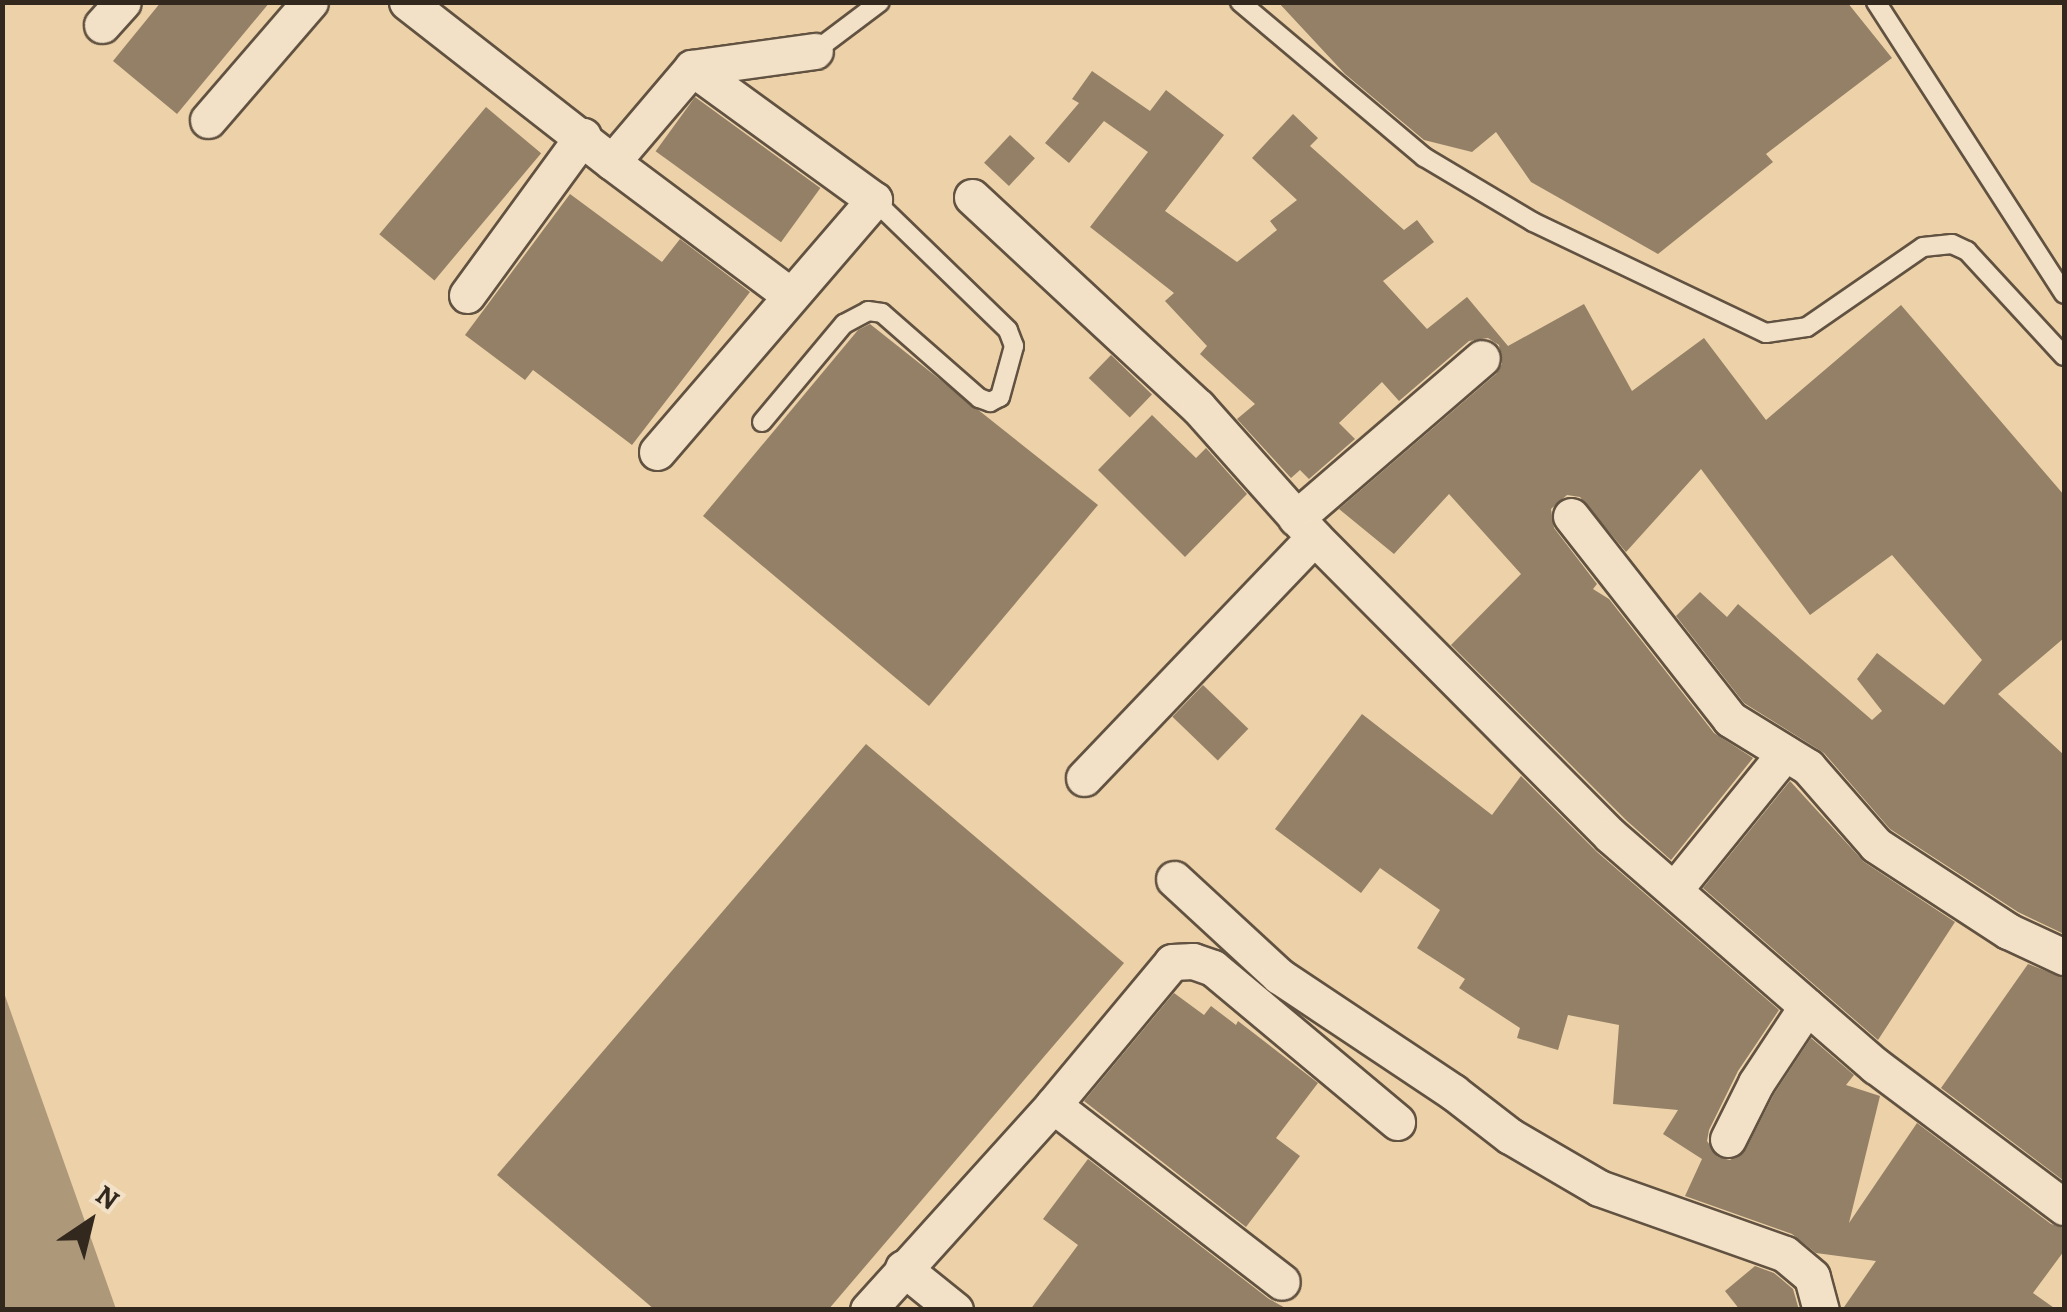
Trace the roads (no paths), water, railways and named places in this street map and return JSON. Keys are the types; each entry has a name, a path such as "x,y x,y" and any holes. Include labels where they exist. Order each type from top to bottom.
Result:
{"street":[{"path":"208,120 310,2"},
{"path":"407,2 790,295"},
{"path":"612,162 692,68 815,51"},
{"path":"657,452 874,200 692,68"},
{"path":"467,295 583,136"},
{"path":"972,196 1198,408 1305,528 1610,836 1876,1066 2064,1207"},
{"path":"1084,778 1305,528 1482,358"},
{"path":"1572,516 1730,719 1808,767 1876,845 2008,930 2064,957"},
{"path":"1674,890 1785,754"},
{"path":"1174,879 1279,976 1453,1092 1510,1136 1599,1188 1785,1254 1812,1277 1820,1310"},
{"path":"868,1310 1053,1105 1172,962 1192,961 1214,968 1397,1122"},
{"path":"1728,1140 1756,1083 1807,1006"},
{"path":"1053,1105 1282,1282"},
{"path":"903,1268 956,1310"}],"lane":[{"path":"815,51 880,2"},
{"path":"1240,2 1424,156 1532,222 1766,333 1807,327 1923,247 1952,244 1967,251 2064,356"},
{"path":"1876,2 2064,294"},
{"path":"762,422 844,324 868,311 882,313 979,398 990,402 1000,397 1014,346 1008,330 874,200"}]}
